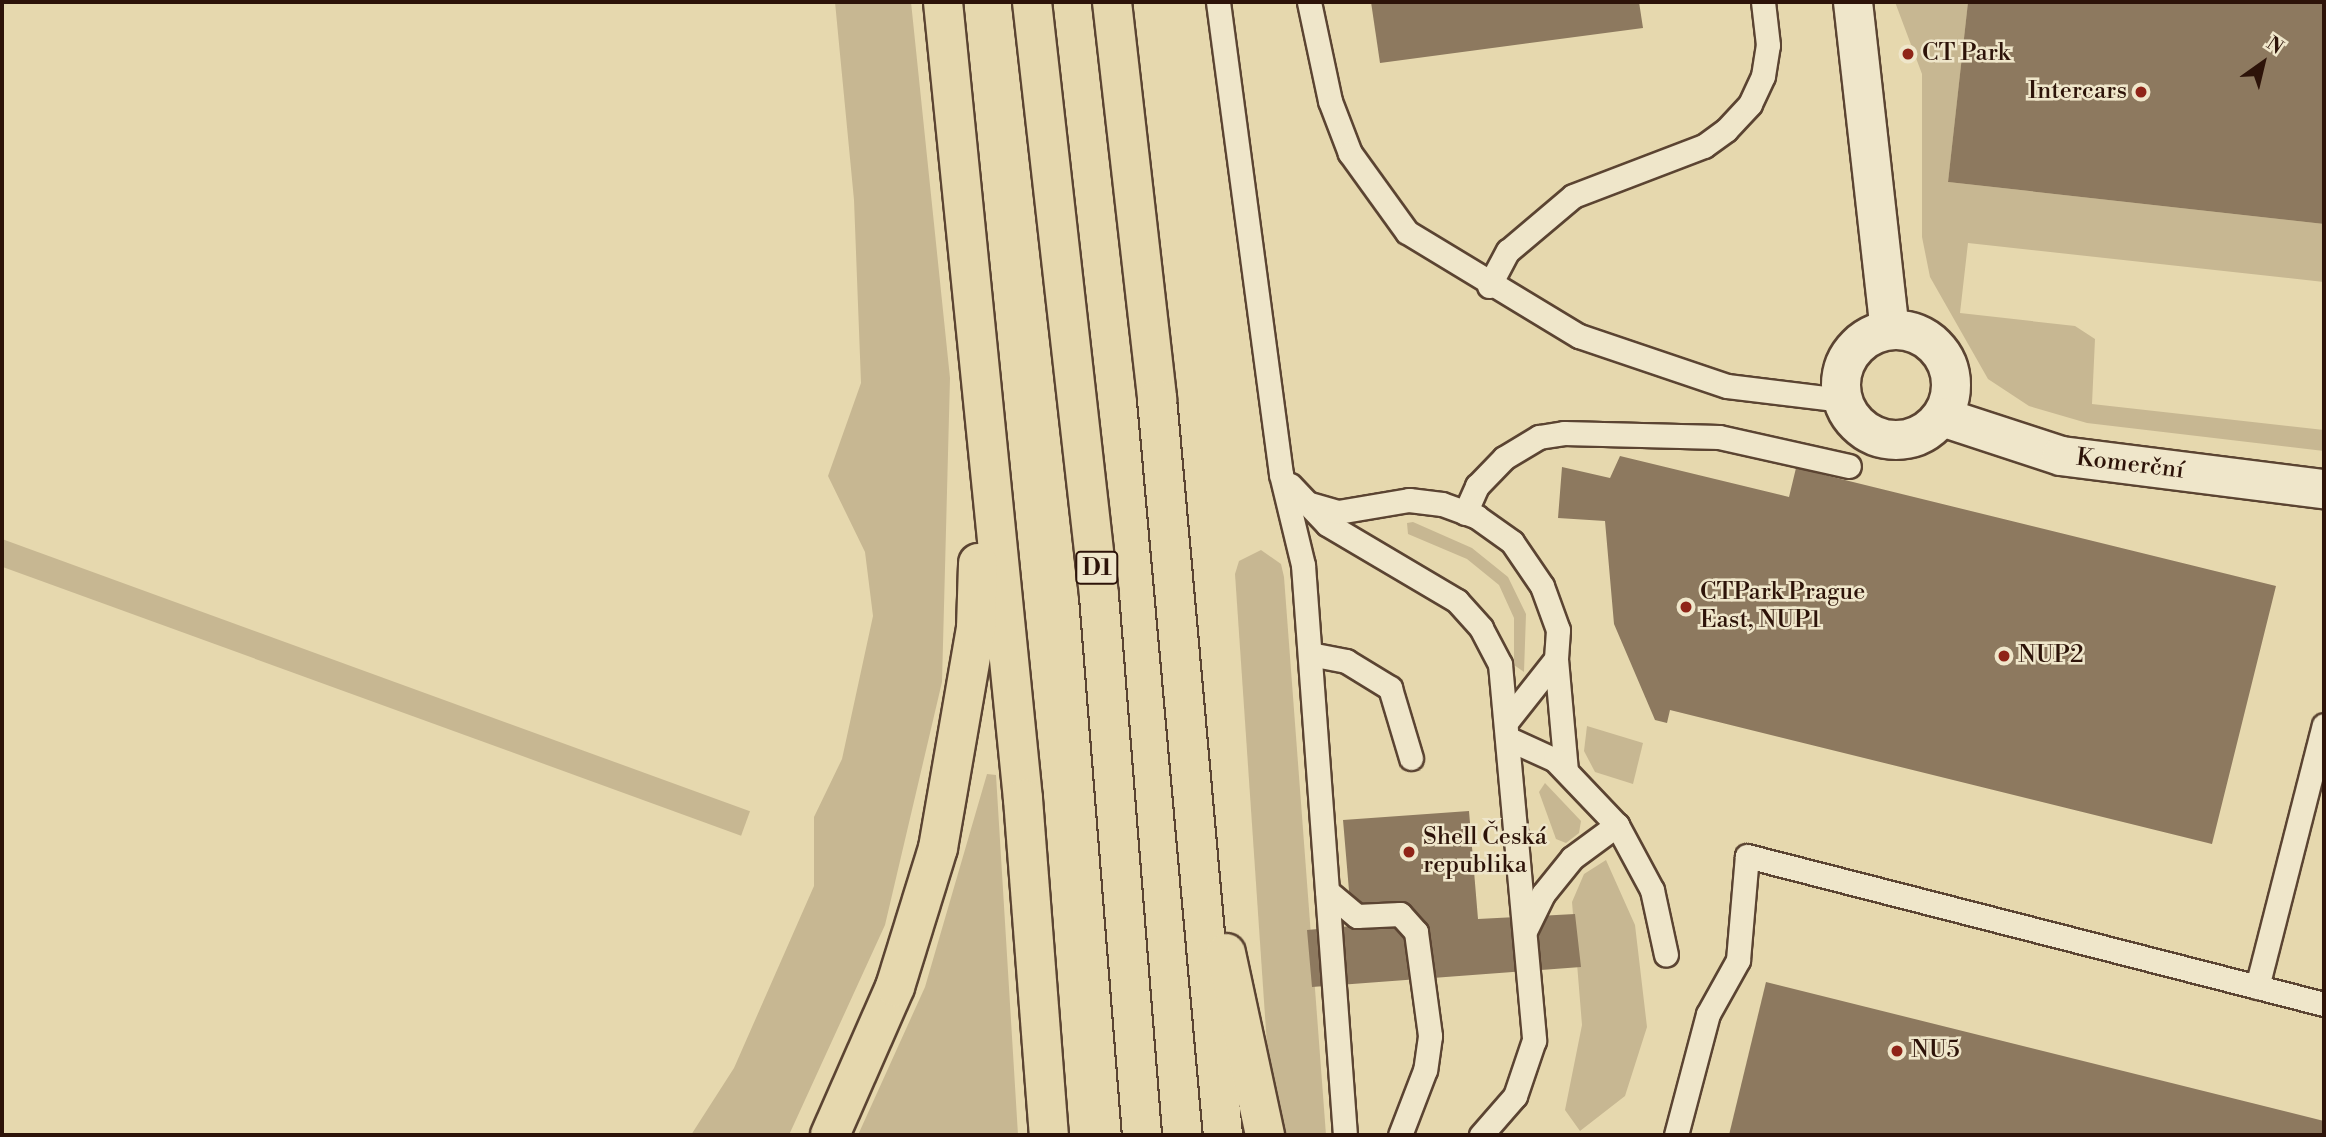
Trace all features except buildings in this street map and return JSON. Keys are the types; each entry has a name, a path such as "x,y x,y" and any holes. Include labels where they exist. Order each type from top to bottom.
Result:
{"highway":[{"path":"943,2 1023,799 1049,1135"},
{"name":"D1","path":"1032,2 1100,596 1142,1135"},
{"path":"1112,2 1157,399 1223,1135"},
{"path":"830,1135 895,987 953,777 976,628 983,414"},
{"path":"1196,833 1265,1135"}],"street":[{"path":"1853,2 1890,330"},
{"path":"1890,330 1908,331 1939,349 1952,383 1942,417 1914,438 1896,441 1863,429 1843,400 1851,354 1890,330"},
{"name":"Komerční","path":"1942,417 2061,456 2324,489"}],"lane":[{"path":"1218,2 1282,474 1303,565 1345,1135"},
{"path":"1309,2 1330,101 1372,191 1407,232 1489,286 1579,336 1653,364 1727,386 1843,400"},
{"path":"1489,286 1508,251 1573,196 1704,146 1726,130 1750,104 1763,76 1768,45 1763,2"},
{"path":"1465,513 1477,486 1504,458 1539,437 1564,432 1719,437 1849,466"},
{"path":"1282,474 1304,502 1327,524 1457,600 1481,628 1500,664 1534,1040 1529,1065 1515,1096 1480,1135"},
{"path":"1304,502 1338,512 1409,500 1465,513 1512,542 1542,586 1558,630 1556,659 1566,770"},
{"path":"1310,654 1346,661 1391,688 1411,758"},
{"path":"1508,730 1556,659"},
{"path":"2257,986 2324,725"},
{"path":"1508,730 1566,770 1618,825 1652,890 1666,955"},
{"path":"1525,932 1543,894 1572,858 1618,825"},
{"path":"1676,1135 1708,1014 1738,960 1747,856 2324,1004"},
{"path":"1327,891 1357,916 1400,914 1416,932 1430,1036 1425,1070 1400,1135"}],"shaded area":[{"path":"835,2 911,2 950,378 942,682 885,925 789,1135 691,1135 734,1068 814,886 814,817 842,759 873,616 865,552 828,476 861,383 854,200"},
{"path":"1895,2 1968,2 1948,182 2324,224 2324,282 1968,243 1960,313 2075,326 2095,339 2092,404 2324,430 2324,451 2087,423 2029,406 1988,379 1930,277 1922,237 1922,74"},
{"path":"1413,522 1472,548 1508,577 1526,614 1524,672 1514,665 1514,618 1499,585 1467,559 1408,534 1407,523"},
{"path":"2,539 750,811 741,836 2,567"},
{"path":"1261,550 1281,564 1284,577 1326,1135 1283,1135 1268,1060 1235,574 1239,561"},
{"path":"1587,726 1643,743 1633,784 1595,772 1584,751"},
{"path":"987,774 996,775 1018,1135 858,1135 925,987"},
{"path":"1545,783 1581,821 1579,833 1566,843 1556,839 1539,792"},
{"path":"1606,860 1635,925 1647,1027 1625,1096 1580,1131 1565,1110 1582,1025 1572,902 1584,874"}],"place":[{"name":"CT Park","path":"1908,54"},
{"name":"Intercars","path":"2141,92"},
{"name":"CTPark Prague East, NUP1","path":"1686,607"},
{"name":"NUP2","path":"2004,656"},
{"name":"Shell Česká republika","path":"1409,852"},
{"name":"NU5","path":"1897,1051"}]}
